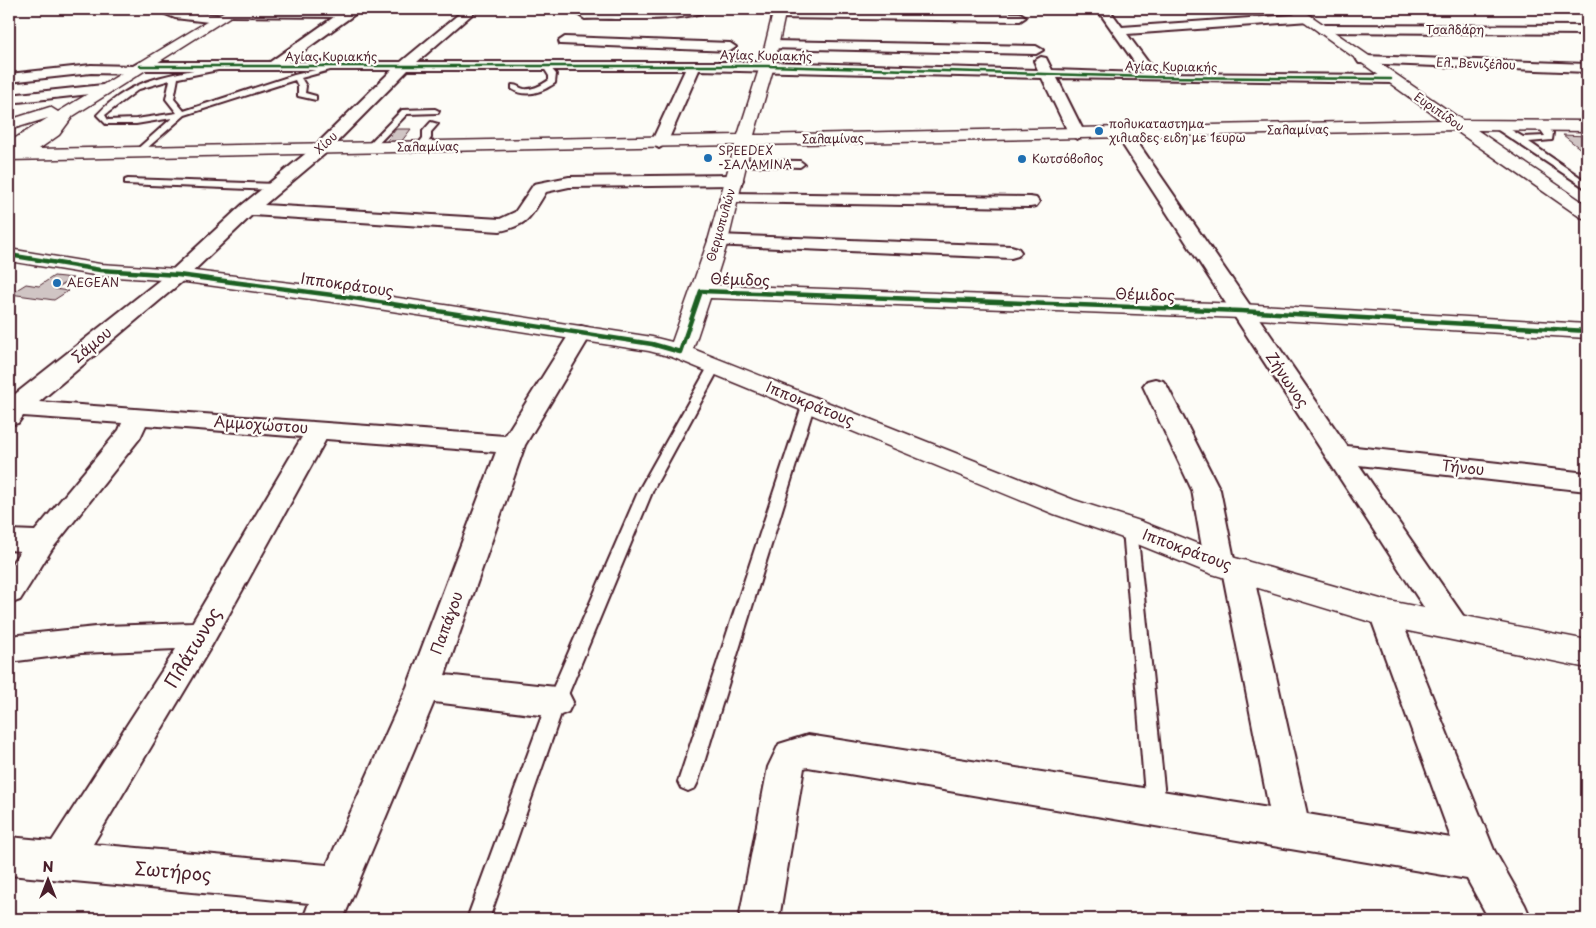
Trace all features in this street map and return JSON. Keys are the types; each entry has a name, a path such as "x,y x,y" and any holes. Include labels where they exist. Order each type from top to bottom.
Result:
{"main road":[{"path":"11,155 54,132 67,113 82,102 234,10"},
{"name":"Ευριπίδου","path":"1299,13 1458,126 1587,213"},
{"name":"Θερμοπυλών","path":"680,352 718,241 740,163 744,141 767,66 778,17"},
{"path":"9,125 82,102"},
{"name":"Σαλαμίνας","path":"11,155 1458,126 1587,126"},
{"name":"Ιπποκράτους","path":"9,255 100,270 178,275 340,296 652,344 680,352 1064,507 1130,529 1229,567 1384,613 1587,654"},
{"name":"Θέμιδος","path":"701,291 1241,311 1587,330"}],"street":[{"path":"159,9 175,14 217,19"},
{"name":"Χίου","path":"178,275 248,209 321,149 403,67 472,9"},
{"path":"545,68 588,12 690,14 702,9"},
{"path":"1103,9 1152,77"},
{"path":"234,10 351,12"},
{"path":"272,67 351,12"},
{"path":"894,13 897,29"},
{"path":"778,17 894,13 1018,13 1077,134"},
{"path":"1118,31 1299,13"},
{"path":"778,17 869,29"},
{"name":"Τσαλδάρη","path":"1323,29 1587,30"},
{"path":"565,41 730,47"},
{"path":"772,45 1036,50"},
{"name":"Ελ. Βενιζέλου","path":"1364,60 1587,68"},
{"path":"659,143 694,66"},
{"name":"Αγίας Κυριακής","path":"9,78 92,69 137,68 767,66 1152,77 1391,79"},
{"path":"9,99 103,89"},
{"name":"Ζήνωνος","path":"1123,133 1453,626"},
{"path":"248,209 500,225 513,222 522,216 540,188 552,184 569,182 734,180"},
{"path":"729,198 1030,202"},
{"path":"718,241 1011,252"},
{"name":"Σάμου","path":"12,410 178,275"},
{"name":"Παπάγου","path":"331,903 424,687 512,445 581,333"},
{"path":"1154,386 1206,490 1229,567 1292,830"},
{"name":"Αμμοχώστου","path":"12,410 137,415 512,445"},
{"path":"9,592 42,542 131,432 137,415"},
{"name":"Πλάτωνος","path":"61,862 201,636 319,429"},
{"name":"Τήνου","path":"1338,454 1587,482"},
{"path":"9,540 42,542"},
{"path":"1384,613 1478,862 1511,919"},
{"path":"9,649 51,642 130,636 201,636"},
{"path":"424,687 556,702"},
{"path":"759,919 786,766 792,755 808,751 1156,806 1478,862"},
{"name":"Σωτήρος","path":"9,856 61,862 331,903"}],"lane":[{"path":"220,67 149,82 136,87 101,115 106,122 124,123 182,114 230,101 297,77 337,67"},
{"path":"515,87 526,91 546,86 552,81 553,76 545,68"},
{"path":"297,77 302,86 301,94 313,98"},
{"path":"174,78 170,99 182,114"},
{"path":"369,148 405,112 435,111"},
{"path":"138,153 182,114"},
{"path":"420,147 427,138 427,131 434,124"},
{"path":"1498,126 1587,186"},
{"path":"1521,140 1549,138 1549,133 1542,126"},
{"path":"740,163 800,164"},
{"path":"128,182 275,187"},
{"path":"478,919 556,702 646,490 714,366"},
{"path":"688,782 809,404"},
{"path":"1130,529 1156,806"}],"building":[{"path":"396,129 411,129 401,142 386,142"},
{"path":"1563,135 1587,136 1587,154"},
{"path":"54,276 73,278 55,289 68,291 54,300 10,294 26,284 39,286"}],"cycle path":[{"path":"140,66 767,66 1152,77 1391,79"},
{"path":"9,255 100,270 178,275 340,296 652,344 680,352 701,291 1241,311 1587,331"}],"place":[{"name":"πολυκαταστημα χιλιαδες ειδη με 1ευρω","path":"1099,131"},
{"name":"SPEEDEX -ΣΑΛΑΜΙΝΑ","path":"708,158"},
{"name":"Κωτσόβολος","path":"1022,159"},
{"name":"AEGEAN","path":"57,283"}]}
